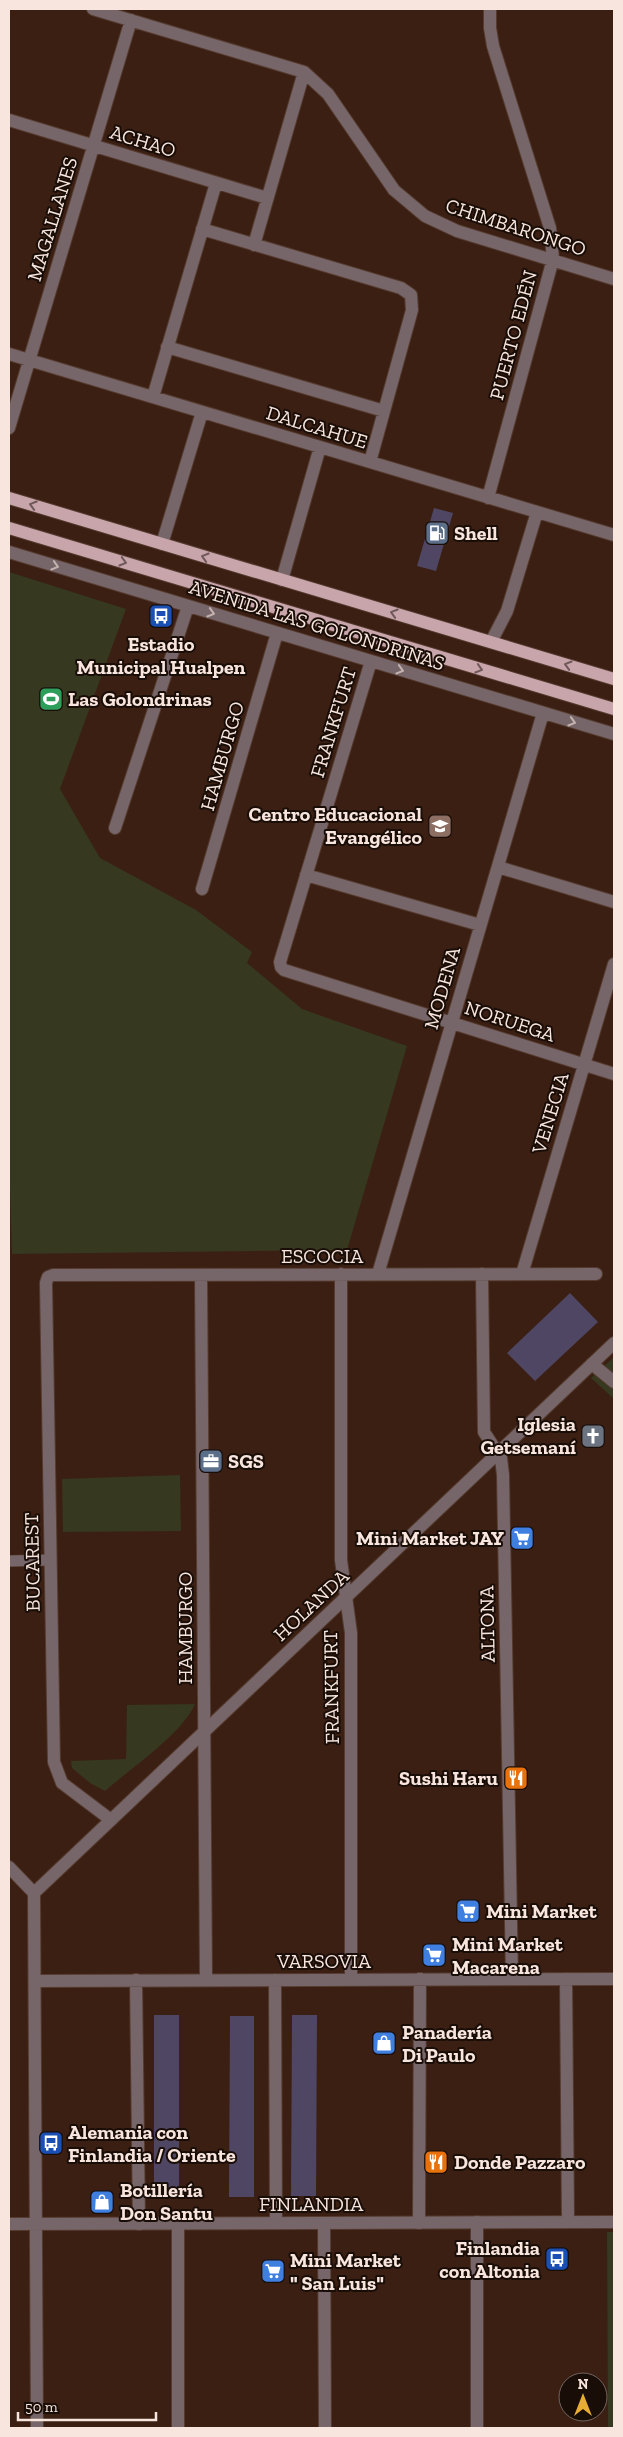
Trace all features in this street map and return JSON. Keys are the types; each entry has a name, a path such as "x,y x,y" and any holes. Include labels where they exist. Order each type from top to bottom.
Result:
{"main road":[{"name":"AVENIDA LAS GOLONDRINAS","path":"9,498 614,679"},
{"name":"AVENIDA LAS GOLONDRINAS","path":"9,528 614,708"}],"street":[{"name":"CHIMBARONGO","path":"93,9 304,72 328,94 394,190 414,208 448,228 614,279"},
{"name":"PUERTO EDÉN","path":"488,498 553,260 550,228 493,46 490,28 490,9"},
{"name":"MAGALLANES","path":"9,428 131,20"},
{"path":"254,244 304,72"},
{"name":"ACHAO","path":"9,120 267,198"},
{"path":"153,397 216,183"},
{"path":"202,229 401,288 411,295 412,310 370,462"},
{"name":"DALCAHUE","path":"168,347 384,411"},
{"name":"DALCAHUE","path":"9,354 614,535"},
{"path":"162,544 202,412"},
{"path":"282,580 320,447"},
{"path":"491,642 507,611 537,512"},
{"name":"AVENIDA LAS GOLONDRINAS","path":"9,552 614,734"},
{"path":"116,828 188,606"},
{"name":"HAMBURGO","path":"202,889 277,633"},
{"name":"FRANKFURT","path":"281,967 306,875 371,661"},
{"name":"MODENA","path":"378,1274 543,713"},
{"path":"498,867 614,902"},
{"path":"306,875 480,926"},
{"name":"VENECIA","path":"522,1274 614,964"},
{"name":"NORUEGA","path":"281,967 284,970 614,1074"},
{"name":"FRANKFURT","path":"341,1274 341,1560 351,1633 351,1980"},
{"name":"ALTONA","path":"482,1274 484,1432 498,1453 503,1466 504,1485 512,1979"},
{"name":"ESCOCIA","path":"48,1277 53,1275 596,1274"},
{"name":"HAMBURGO","path":"201,1275 206,1980"},
{"name":"BUCAREST","path":"48,1277 46,1283 55,1770 67,1788 111,1820"},
{"name":"HOLANDA","path":"34,1893 614,1343"},
{"path":"592,1364 614,1382"},
{"path":"9,1561 50,1560"},
{"path":"9,1867 34,1893 36,2428"},
{"path":"566,1979 568,2222"},
{"name":"VARSOVIA","path":"35,1981 614,1979"},
{"path":"136,1980 138,2224"},
{"path":"275,1980 276,2223"},
{"path":"419,2223 420,1980"},
{"path":"477,2222 477,2428"},
{"name":"FINLANDIA","path":"9,2224 614,2222"},
{"path":"324,2223 325,2428"},
{"path":"178,2224 178,2428"}],"green space":[{"path":"9,572 126,609 60,789 100,858 196,910 252,952 247,963 302,1009 407,1046 347,1250 12,1254 9,1154"},
{"path":"614,1357 614,1399 591,1378"},
{"path":"180,1475 181,1531 63,1532 62,1479"},
{"path":"195,1704 168,1739 105,1791 90,1783 72,1768 71,1761 126,1759 127,1705"},
{"path":"607,2232 614,2232 614,2428 608,2428"}],"building":[{"name":"Shell","path":"434,508 453,513 436,571 417,566"},
{"path":"570,1293 598,1322 535,1381 507,1353"},
{"path":"154,2015 179,2015 179,2196 154,2196"},
{"path":"292,2015 317,2015 316,2196 291,2196"},
{"path":"230,2016 254,2016 254,2197 229,2197"}],"place":[{"name":"Shell","path":"437,533"},
{"name":"Estadio Municipal Hualpen","path":"161,616"},
{"name":"Las Golondrinas","path":"51,699"},
{"name":"Centro Educacional Evangélico","path":"440,826"},
{"name":"Iglesia Getsemaní","path":"593,1436"},
{"name":"SGS","path":"211,1461"},
{"name":"Mini Market JAY","path":"522,1538"},
{"name":"Sushi Haru","path":"516,1778"},
{"name":"Mini Market","path":"468,1911"},
{"name":"Mini Market Macarena","path":"434,1955"},
{"name":"Panadería Di Paulo","path":"384,2043"},
{"name":"Alemania con Finlandia / Oriente","path":"51,2143"},
{"name":"Donde Pazzaro","path":"436,2162"},
{"name":"Botillería Don Santu","path":"102,2202"},
{"name":"Finlandia con Altonia","path":"557,2259"},
{"name":"Mini Market \" San Luis\"","path":"273,2271"}]}
